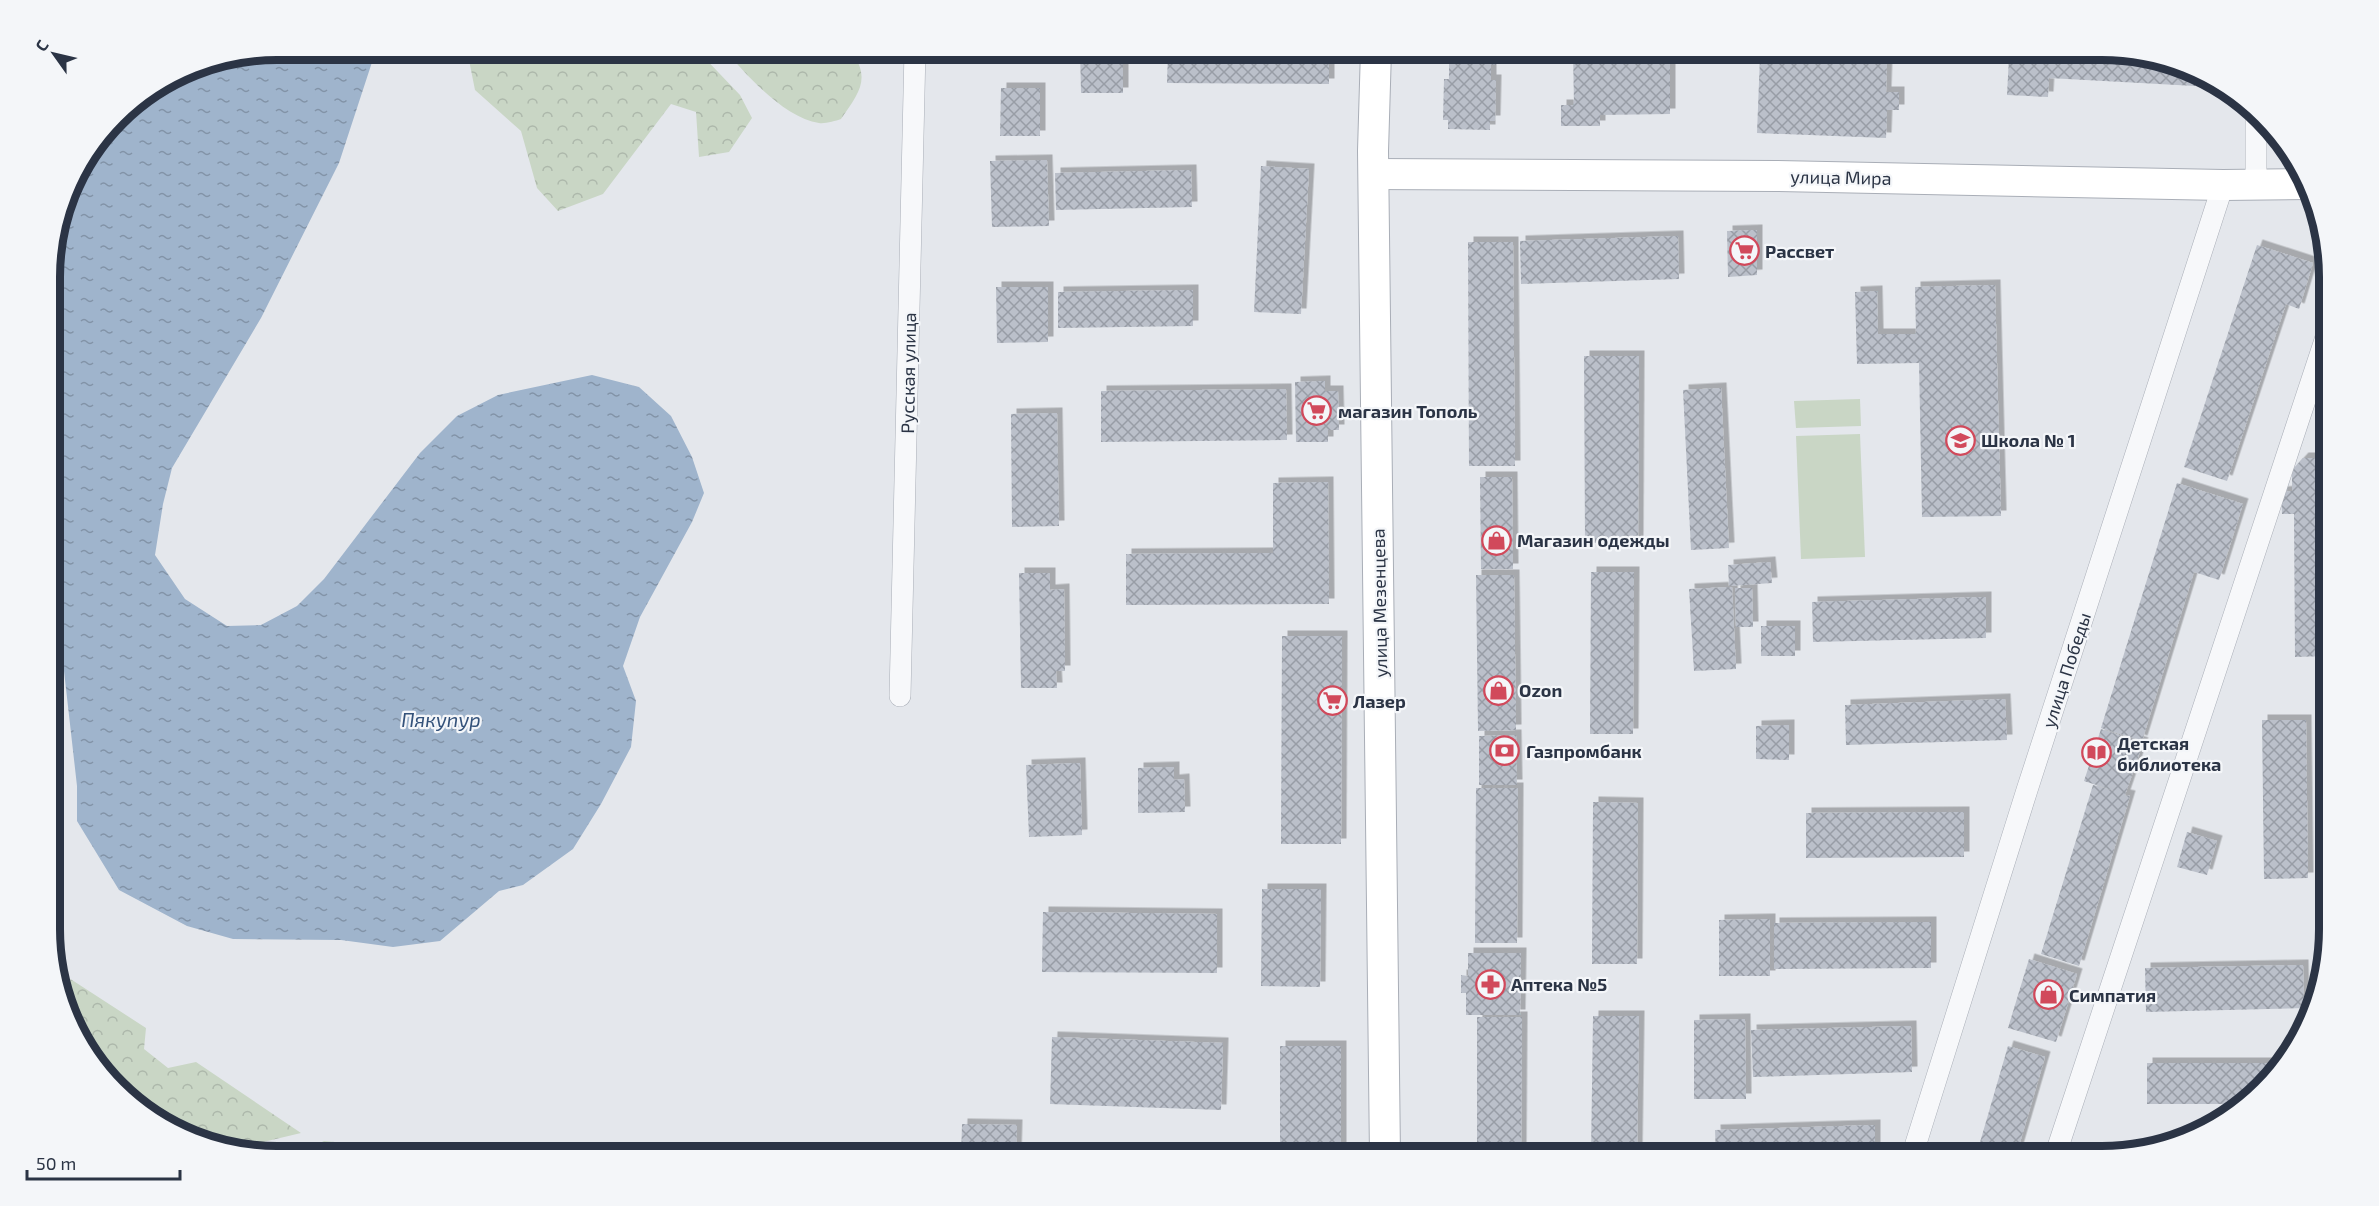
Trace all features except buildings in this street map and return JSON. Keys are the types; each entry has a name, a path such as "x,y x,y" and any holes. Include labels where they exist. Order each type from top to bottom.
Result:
{"main road":[{"name":"улица Мезенцева","path":"1376,60 1374,174 1385,1146"},
{"name":"улица Мира","path":"1374,174 1775,176 2223,185 2298,184"}],"street":[{"name":"Русская улица","path":"900,696 915,60"},
{"path":"2256,125 2256,185"},
{"name":"улица Победы","path":"1915,1146 2067,665 2223,185"},
{"path":"2058,1146 2319,358"}],"green space":[{"path":"469,60 707,60 740,95 752,118 729,152 699,157 696,112 671,104 603,194 558,211 537,188 521,131 475,90"},
{"path":"734,60 857,60 862,77 858,93 841,119 819,123 793,113 780,104"},
{"path":"1860,399 1861,426 1796,428 1794,401"},
{"path":"1860,434 1865,557 1801,559 1796,436"},
{"path":"65,977 146,1028 144,1049 168,1068 196,1062 301,1133 255,1145 221,1139 181,1124 134,1092 105,1061 89,1037 82,1025"},
{"path":"324,1141 335,1142 343,1146 313,1146"}],"water":[{"name":"Пякупур","path":"263,60 373,60 339,163 261,318 172,468 163,504 155,555 185,599 227,626 261,625 297,606 324,579 420,453 457,416 498,395 592,375 639,387 671,416 692,457 704,493 692,522 640,617 623,666 636,701 631,747 601,804 573,849 523,885 499,891 440,941 393,947 341,940 233,939 187,926 119,890 77,821 77,786 64,671 60,676 60,263 67,221 82,181 105,145 134,114 181,82 221,67"}],"place":[{"name":"Рассвет","path":"1744,251"},
{"name":"магазин Тополь","path":"1317,411"},
{"name":"Школа № 1","path":"1960,440"},
{"name":"Магазин одежды","path":"1496,540"},
{"name":"Ozon","path":"1498,690"},
{"name":"Лазер","path":"1332,701"},
{"name":"Газпромбанк","path":"1505,751"},
{"name":"Детская библиотека","path":"2096,753"},
{"name":"Аптека №5","path":"1490,984"},
{"name":"Симпатия","path":"2048,995"}]}
